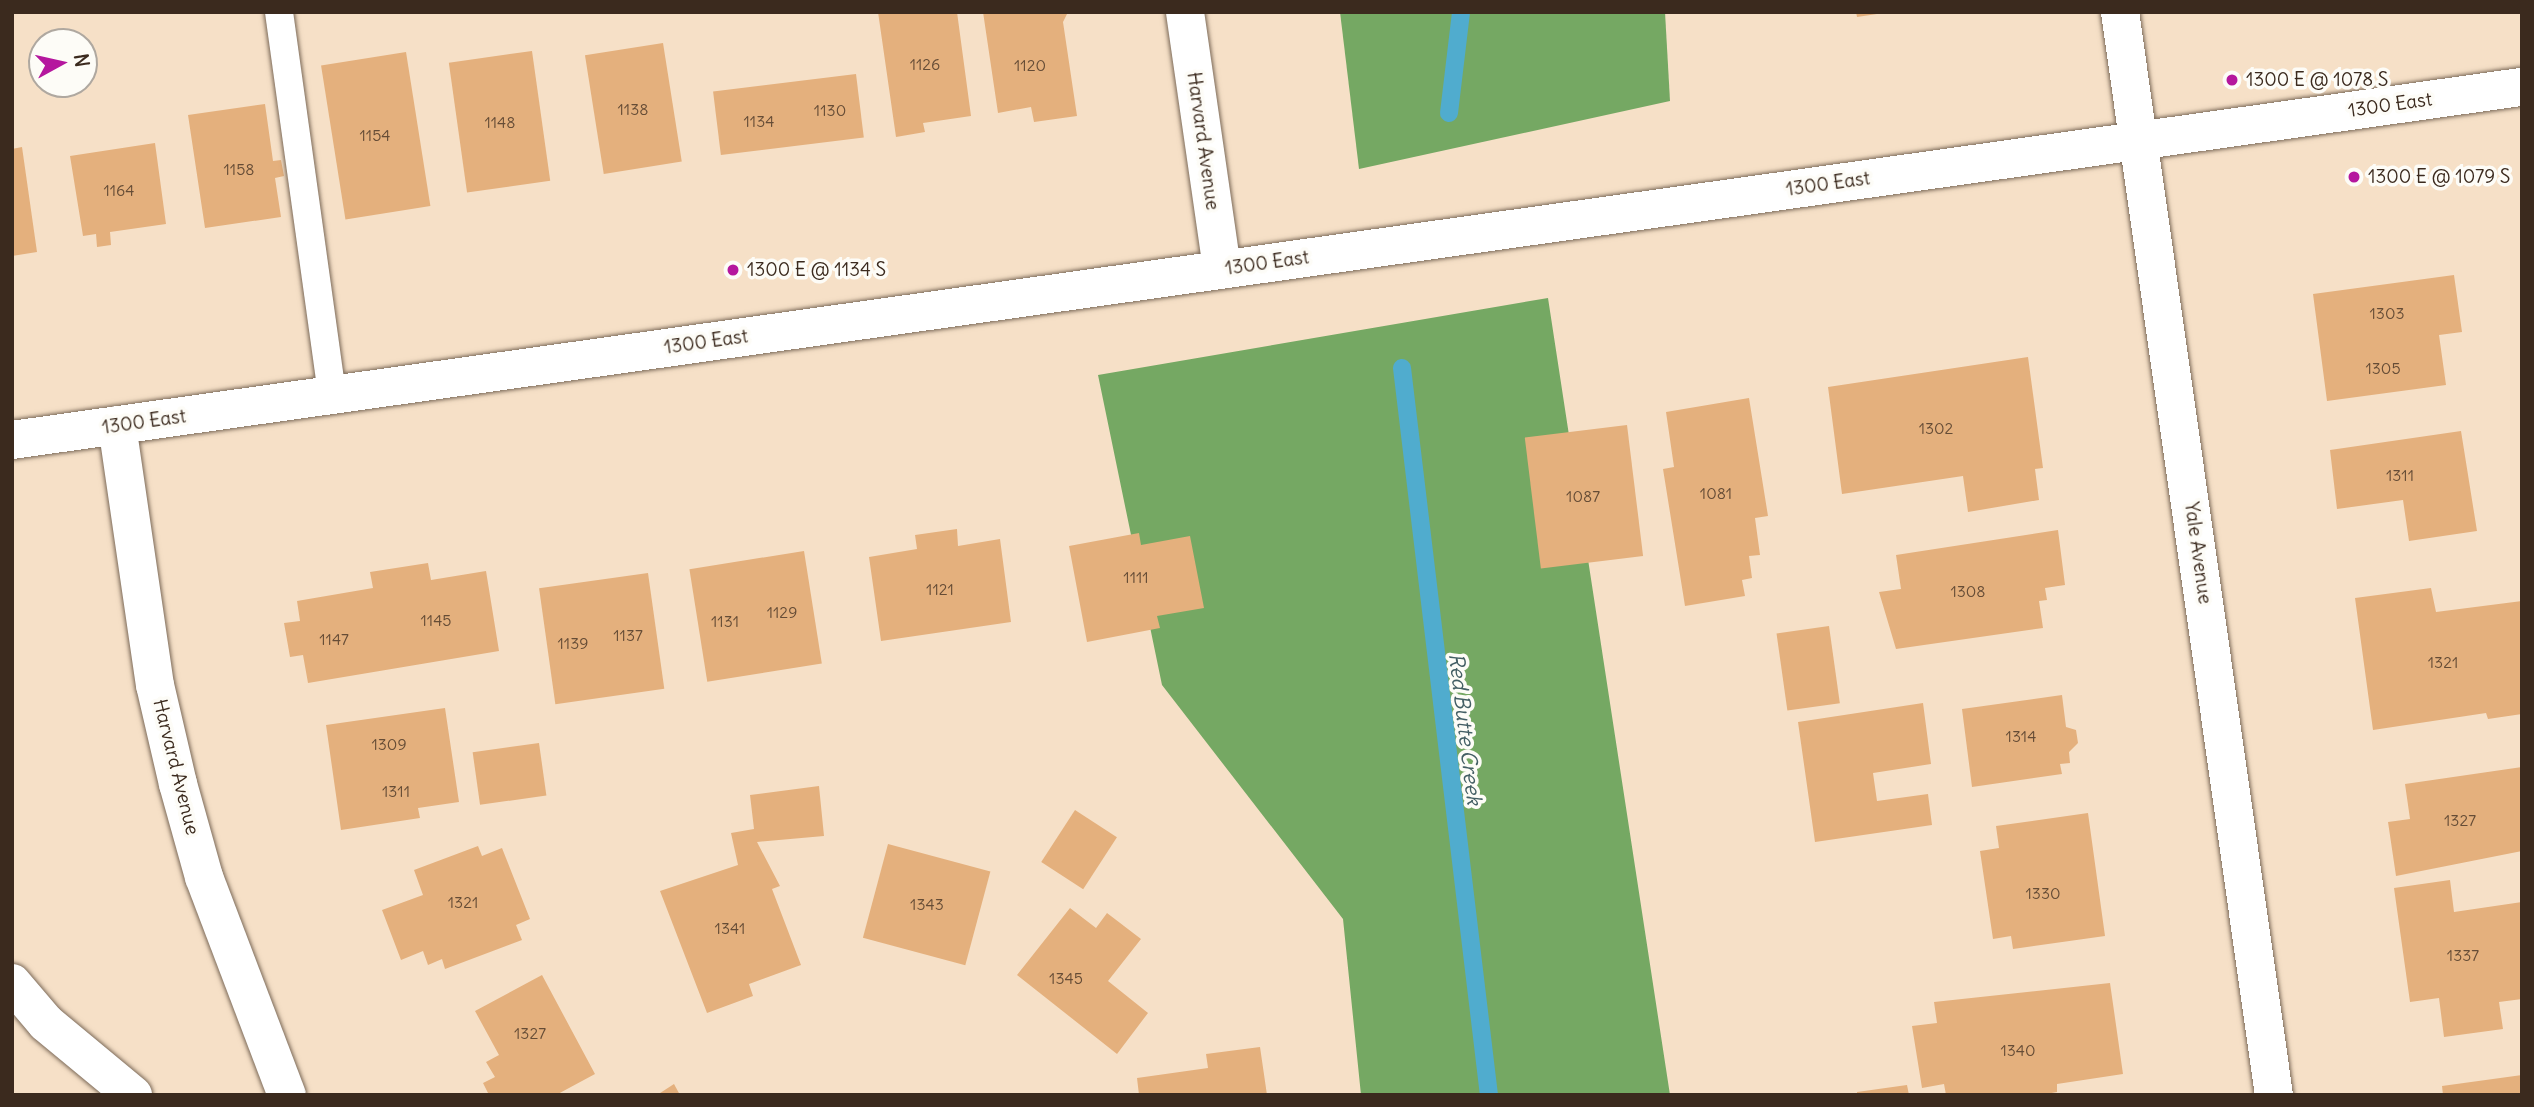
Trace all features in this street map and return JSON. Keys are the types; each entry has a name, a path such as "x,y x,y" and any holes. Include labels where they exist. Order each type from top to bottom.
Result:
{"main road":[{"name":"Harvard Avenue","path":"1185,12 1222,269"},
{"name":"Yale Avenue","path":"2120,12 2274,1095"},
{"name":"1300 East","path":"12,440 2522,87"},
{"name":"Harvard Avenue","path":"117,425 155,685 178,783 212,901 287,1095"},
{"path":"12,984 46,1023 133,1095"}],"lane":[{"path":"279,12 332,395"}],"green space":[{"path":"1340,12 1665,12 1670,101 1359,169"},
{"path":"1548,298 1670,1095 1361,1095 1343,919 1162,685 1098,375"}],"building":[{"path":"878,12 957,12 971,116 923,123 925,132 896,137"},
{"path":"983,12 1068,12 1063,22 1077,116 1034,122 1031,107 998,113"},
{"path":"1856,12 1877,12 1877,14 1857,17"},
{"path":"663,43 682,162 604,174 585,55"},
{"path":"532,51 550,181 467,192 449,63"},
{"path":"406,52 430,206 345,220 321,65"},
{"path":"856,74 864,138 721,155 713,92"},
{"path":"265,104 273,161 281,160 284,176 275,178 281,217 205,228 188,115"},
{"path":"155,143 166,224 110,232 111,245 97,247 96,234 83,236 70,156"},
{"path":"22,147 37,252 12,256 12,149"},
{"path":"2454,275 2462,332 2439,335 2446,385 2327,401 2313,294"},
{"path":"2028,357 2043,468 2035,469 2039,500 1968,512 1963,476 1842,494 1828,387"},
{"path":"1749,398 1768,516 1755,518 1760,555 1749,556 1752,578 1742,580 1745,596 1685,606 1663,469 1674,467 1666,412"},
{"path":"1627,425 1643,556 1541,569 1525,438"},
{"path":"2461,431 2477,531 2409,541 2403,500 2337,509 2330,450"},
{"path":"957,529 958,546 1000,539 1011,622 881,641 869,557 917,549 915,535"},
{"path":"2058,530 2065,585 2045,588 2047,600 2039,601 2043,628 1896,649 1879,592 1901,589 1896,555"},
{"path":"1139,533 1141,545 1190,536 1204,608 1157,616 1160,628 1087,642 1069,546"},
{"path":"804,551 822,664 707,682 689,569"},
{"path":"428,563 431,580 486,571 499,651 308,683 303,655 290,657 284,623 300,621 297,601 373,588 370,572"},
{"path":"648,573 664,689 555,704 539,588"},
{"path":"2431,588 2436,612 2522,601 2522,714 2488,719 2486,713 2373,730 2355,598"},
{"path":"1829,626 1840,703 1787,711 1777,633"},
{"path":"2062,695 2066,727 2076,730 2078,743 2069,752 2070,763 2060,764 2062,774 1972,787 1962,709"},
{"path":"1923,703 1931,764 1873,773 1877,801 1928,794 1932,825 1815,842 1798,722"},
{"path":"445,708 459,802 418,808 420,818 341,830 326,725"},
{"path":"539,743 546,795 480,805 473,752"},
{"path":"2522,767 2522,851 2396,876 2388,822 2410,819 2405,784"},
{"path":"819,786 824,836 757,842 780,886 772,889 801,965 749,984 753,996 707,1013 660,891 738,865 731,833 754,829 750,795"},
{"path":"1075,810 1117,837 1083,889 1041,862"},
{"path":"2088,813 2105,936 2013,949 2011,936 1993,939 1980,851 1999,848 1996,826"},
{"path":"888,844 990,871 965,965 863,938"},
{"path":"478,846 482,856 502,848 530,919 516,925 522,940 445,969 442,959 428,965 423,951 401,960 382,910 423,895 414,870"},
{"path":"2450,880 2454,912 2522,902 2522,999 2499,1002 2503,1029 2444,1037 2439,998 2410,1002 2394,888"},
{"path":"1070,908 1096,928 1107,913 1141,939 1108,981 1148,1013 1117,1054 1017,975"},
{"path":"542,975 595,1074 556,1095 489,1095 483,1083 495,1077 486,1062 499,1055 475,1011"},
{"path":"2110,983 2123,1074 2057,1084 2057,1092 2041,1095 1946,1095 1944,1084 1922,1088 1912,1026 1937,1023 1934,1002"},
{"path":"1260,1047 1267,1095 1139,1095 1137,1078 1208,1068 1206,1054"},
{"path":"2522,1075 2522,1095 2443,1095 2442,1086"},
{"path":"674,1084 680,1095 657,1095"},
{"path":"1907,1085 1909,1095 1857,1095 1857,1092"}],"waterway":[{"name":"Red Butte Creek","path":"1449,113 1461,12"},
{"name":"Red Butte Creek","path":"1402,368 1489,1095"}],"place":[{"name":"1300 E @ 1078 S","path":"2232,80"},
{"name":"1300 E @ 1079 S","path":"2354,177"},
{"name":"1300 E @ 1134 S","path":"733,270"}]}
